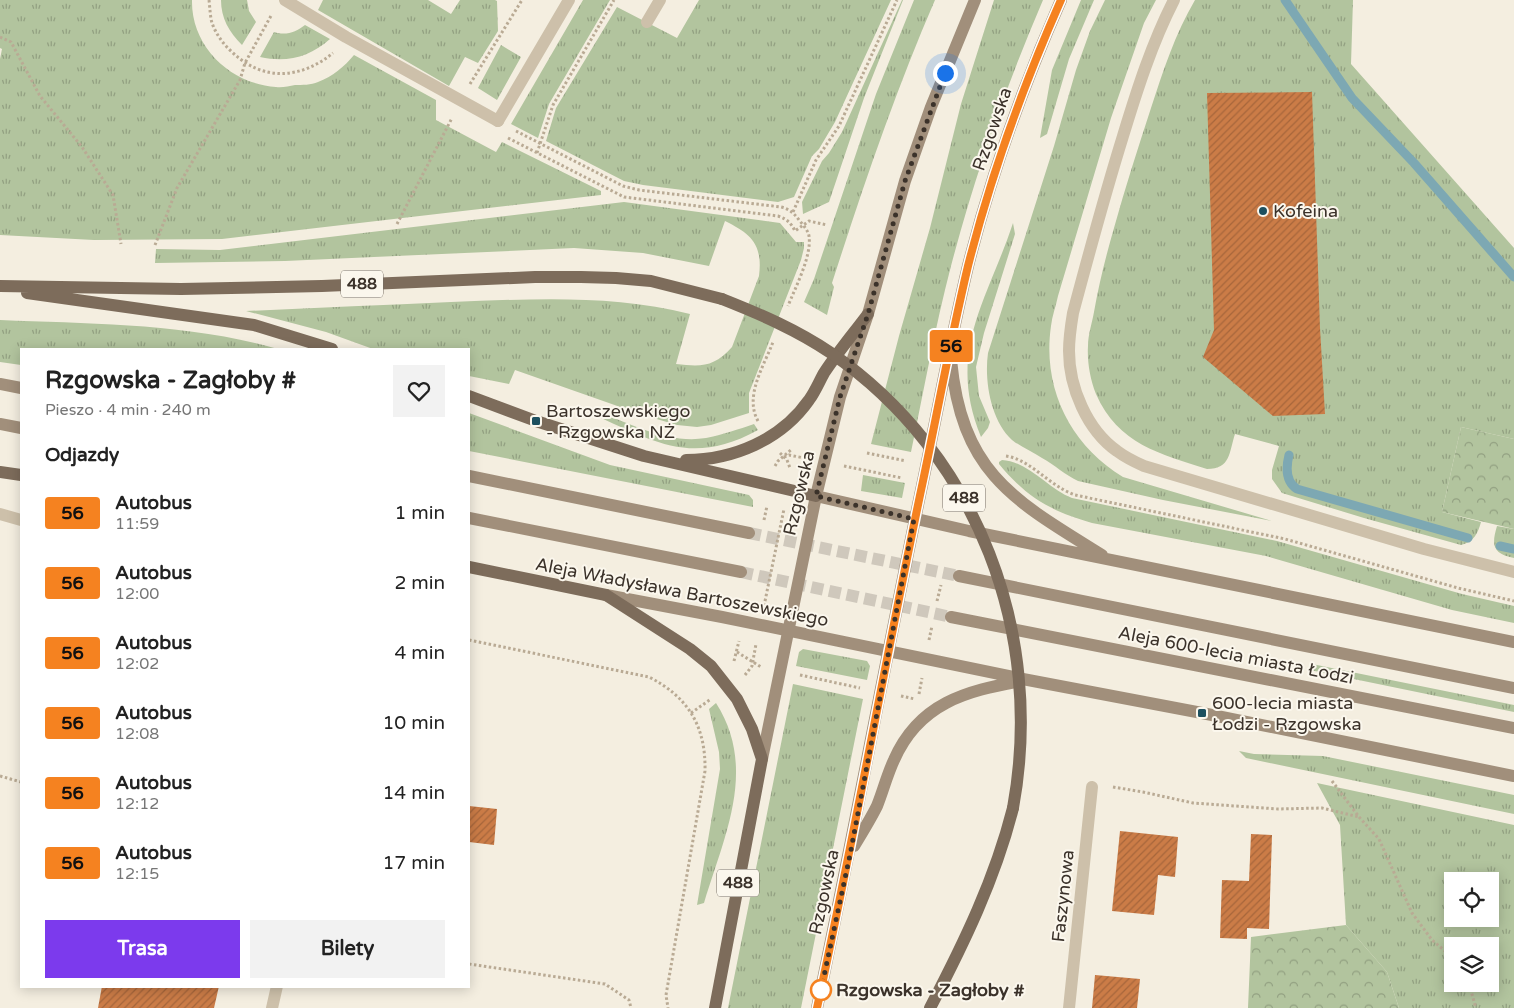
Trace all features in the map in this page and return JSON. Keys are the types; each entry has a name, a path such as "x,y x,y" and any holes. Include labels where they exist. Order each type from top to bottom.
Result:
{"main road":[{"name":"Rzgowska","path":"714,1008 788,630 816,496 840,397 868,314 905,181 931,107 975,0"},
{"name":"Rzgowska","path":"817,1008 850,855 914,519 969,264 987,199 1017,110 1061,0"},
{"name":"488","path":"0,288 190,289 322,286 535,277 616,278 651,281 722,299 759,313 830,352 863,377 888,400 939,459 980,528 994,564 1006,604 1016,648 1020,685 1022,724 1020,761 1013,808 1000,856 967,936 930,1008"},
{"path":"0,288 254,325 329,348"},
{"path":"666,460 692,460 726,456 755,445 774,434 792,420 809,401 824,373 868,314"},
{"path":"950,348 956,397 970,438 985,466 1010,494 1027,507 1110,560"},
{"path":"0,384 20,388"},
{"path":"470,396 601,442 666,460 816,496 914,519 1110,560 1514,642"},
{"path":"0,424 20,428"},
{"path":"0,472 20,475"},
{"path":"470,476 749,533"},
{"name":"Aleja Władysława Bartoszewskiego","path":"470,518 741,572"},
{"name":"Aleja Władysława Bartoszewskiego","path":"470,566 888,652 1514,776"},
{"name":"Aleja 600-lecia miasta Łodzi","path":"959,576 1514,688"},
{"name":"488","path":"606,595 690,649 711,666 737,699 752,729 762,759"},
{"name":"Aleja 600-lecia miasta Łodzi","path":"951,616 1514,728"},
{"path":"850,855 877,806 894,760 916,726 956,697 986,688 1028,680"}],"street":[{"path":"280,4 346,37 498,121 569,0"},
{"path":"647,22 660,0"},
{"path":"1174,0 1150,56 1132,106 1109,181 1073,313 1070,334 1070,368 1082,407 1092,425 1116,450 1144,466 1424,549 1514,572"},
{"path":"0,514 20,520"},
{"name":"Faszynowa","path":"1069,1008 1092,787"},
{"path":"272,1008 277,988"}],"path":[{"path":"209,0 212,24 225,46 245,63 259,69 289,74 302,71 324,60 340,46 346,37"},
{"path":"397,224 461,102 520,0"},
{"path":"537,153 553,105 614,0"},
{"path":"498,121 623,186 639,190 781,207 793,212 816,160 839,126 897,0"},
{"path":"155,245 177,188 240,80 245,63 280,4"},
{"path":"0,36 11,42 40,96 82,147 113,195 121,244"},
{"path":"498,121 503,136 624,197 778,216 785,218 795,231 809,221 828,225"},
{"path":"773,474 778,461 797,445"},
{"path":"776,450 787,460 790,471"},
{"path":"866,453 911,462"},
{"path":"784,456 807,458"},
{"path":"1001,456 1011,457 1030,466 1061,488 1075,495 1285,539 1458,588 1514,601"},
{"path":"862,470 908,479"},
{"path":"763,609 784,508"},
{"path":"936,606 942,579"},
{"path":"929,643 932,625"},
{"path":"734,660 740,636"},
{"path":"745,674 753,662 758,639"},
{"path":"470,640 649,677 675,693 699,726 704,742 705,771 666,995 668,1008"},
{"path":"737,652 764,668"},
{"path":"794,674 865,689"},
{"path":"918,700 922,677"},
{"path":"691,713 713,698"},
{"path":"0,776 20,782"},
{"path":"1332,781 1359,817 1379,839 1412,913 1432,940 1444,950"},
{"path":"1092,787 1114,787 1193,804 1278,809 1322,808 1359,817"},
{"path":"470,964 605,984 630,1000 631,1008"},
{"path":"1471,992 1476,1008"}],"green space":[{"path":"0,0 192,0 193,17 198,33 206,47 229,71 244,79 278,87 312,84 333,74 354,55 436,100 436,120 496,152 502,142 601,191 601,195 222,239 94,240 0,235 0,59 2,49 0,48"},
{"path":"221,0 247,0 249,11 256,22 242,45 233,35 227,24 222,13"},
{"path":"323,0 428,0 451,14 460,0 495,0 497,1 498,31 478,63 465,57 449,86 318,10"},
{"path":"583,0 610,0 549,104 538,138 511,124"},
{"path":"699,0 891,0 835,122 819,149 812,156 794,197 778,202 624,181 546,141 556,108 617,7 677,38"},
{"path":"902,0 864,98 829,202 803,214 802,202 822,161 842,132"},
{"path":"914,0 935,0 906,70 868,176 832,283 834,287 827,315 804,302 814,279 876,94"},
{"path":"994,0 1043,0 1016,65 992,131 960,232 940,312 911,452 871,444 930,228 961,104"},
{"path":"1081,0 1094,0 1069,59 1047,134 1040,138 1052,70"},
{"path":"1105,0 1156,0 1144,23 1111,118 1053,315 1049,349 1056,393 1064,413 1088,449 1104,464 1123,477 1272,521 1078,481 1012,440 1005,432 994,412 988,388 988,353 1054,146 1076,70 1090,31"},
{"path":"1195,0 1353,0 1351,64 1514,248 1514,439 1461,427 1442,512 1481,522 1475,536 1469,542 1461,545 1282,493 1272,479 1272,470 1279,446 1235,434 1225,463 1215,468 1207,469 1157,452 1128,436 1116,425 1105,411 1096,394 1089,370 1088,342 1105,259 1160,80 1175,39"},
{"path":"305,25 330,39 314,50 298,57 270,59 260,57 274,32 291,33"},
{"path":"501,45 521,57 497,100 478,88"},
{"path":"624,202 780,223 796,242 804,242 801,260 749,393 749,413 711,425 697,427 677,425 643,415 515,370 509,384 470,376 470,348 370,348 326,332 246,311 541,299 631,303 690,314 676,364 707,364 719,359 732,347 759,276 759,256 753,241 742,231 725,221 709,266 643,253 574,248 285,261 155,263 156,249 220,250"},
{"path":"1013,223 1015,234 984,333 976,367 979,396 990,422 981,437 971,406 968,378 969,352 974,327 982,303"},
{"path":"0,320 175,329 244,340 274,348 20,348 20,365 0,362"},
{"path":"599,412 638,428 678,438 706,438 754,424 758,430 734,441 713,447 692,448 673,446 654,441 592,414"},
{"path":"470,413 610,465 749,495 753,500 753,507 470,451"},
{"path":"1461,427 1514,439 1514,529 1442,512"},
{"path":"1002,460 1021,465 1063,494 1072,498 1277,541 1462,594 1514,606 1514,623 1452,610 1266,556 1092,523 1064,514 1041,502 1009,476 999,464"},
{"path":"863,475 905,483 902,498 861,491"},
{"path":"1497,526 1514,529 1514,558 1502,554 1495,548 1494,539"},
{"path":"803,649 867,661 870,666 867,680 796,666 799,652"},
{"path":"1312,664 1514,705 1514,712 1310,670"},
{"path":"793,684 863,699 801,1008 728,1008"},
{"path":"716,703 728,728 735,753 736,778 728,828 704,903 697,905 720,769 719,752 709,709"},
{"path":"1239,751 1254,754 1323,756 1514,795 1514,814 1246,758"},
{"path":"1317,783 1514,825 1514,1008 1399,1008 1387,972 1346,925 1340,825"},
{"path":"1346,925 1387,972 1399,1008 1248,1008 1251,937"}],"building":[{"name":"Kofeina","path":"1312,92 1320,328 1325,414 1273,416 1203,357 1214,330 1207,93"},
{"path":"470,806 497,809 494,845 470,842"},
{"path":"1120,831 1178,837 1175,877 1158,875 1154,915 1112,911"},
{"path":"1251,834 1272,835 1269,929 1247,928 1247,939 1220,938 1222,880 1249,881"},
{"path":"1095,975 1140,979 1137,1008 1092,1008"},
{"path":"102,988 219,988 214,1008 98,1008"}],"waterway":[{"path":"1285,0 1352,98 1414,163 1514,277"},
{"path":"1289,455 1287,464 1288,478 1297,489 1468,538"},
{"path":"1500,546 1514,549"}],"tunnel":[{"path":"749,533 959,576"},
{"path":"741,572 951,617"}],"bus line":[{"name":"56","path":"817,1008 850,855 914,519 969,264 998,164 1043,42 1061,0"}],"place":[{"name":"Kofeina","path":"1263,211"},
{"name":"Bartoszewskiego - Rzgowska NŻ","path":"536,421"},
{"name":"600-lecia miasta Łodzi - Rzgowska","path":"1202,713"},
{"name":"Rzgowska - Zagłoby #","path":"821,990"}],"route":[{"path":"821,990 850,855 914,519 816,496 840,397 868,314 905,181 945,73"}]}
